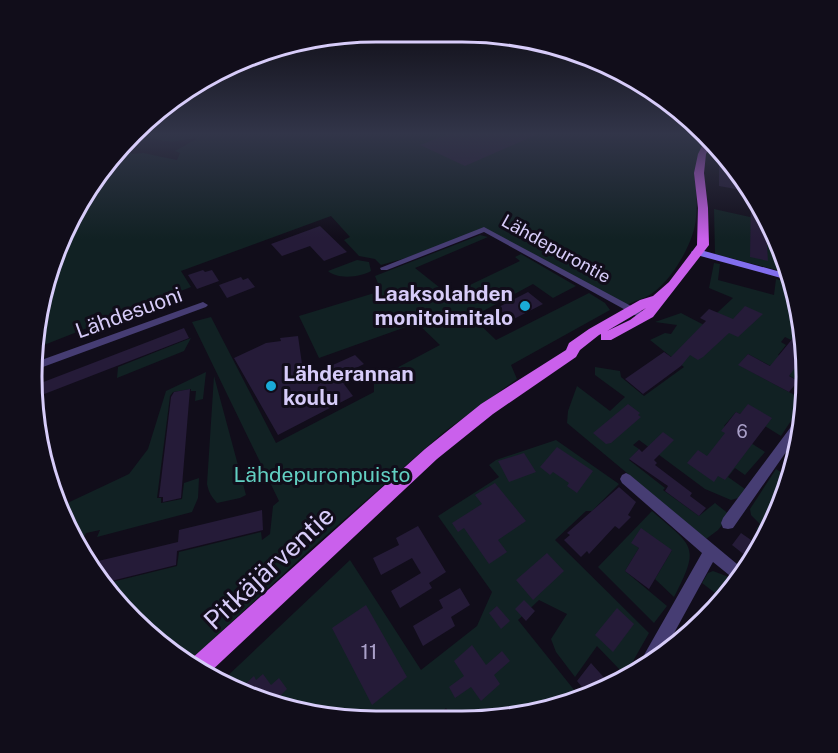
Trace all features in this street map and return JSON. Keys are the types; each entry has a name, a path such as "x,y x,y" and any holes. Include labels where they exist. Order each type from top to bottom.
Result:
{"main road":[{"name":"Pitkäjärventie","path":"204,663 431,454 487,409 571,353 578,352 638,313 655,307 658,299 687,269 704,242 700,169"}],"street":[{"name":"Lähdepurontie","path":"384,268 484,229 638,313"},
{"path":"697,252 780,275"},
{"name":"Lähdesuoni","path":"43,364 203,305"},
{"path":"728,523 791,436"},
{"path":"626,479 734,570"},
{"path":"658,647 711,551"}],"green space":[{"path":"114,169 696,169 696,217 691,240 685,252 670,276 651,294 624,306 484,229 381,265 375,259 359,256 344,240 350,237 331,216 181,271 191,287 44,345 48,311 67,248 87,209"},
{"path":"714,209 750,217 755,215 771,248 779,271 715,254"},
{"name":"Lähdepuronpuisto","path":"480,235 488,237 415,268 449,295 520,261 515,257 521,254 576,286 553,298 533,284 472,317 496,340 589,293 605,303 610,310 511,365 517,379 444,432 305,554 194,657 156,628 113,582 177,566 179,552 261,532 262,540 270,534 273,506 279,501 192,322 211,317 276,443 374,392 374,380 440,345 417,323 319,358 299,316 381,291 375,276"},
{"path":"357,260 369,262 371,271 350,277 338,276 328,271"},
{"path":"714,263 720,264 718,280 774,295 776,279 782,281 790,311 793,337 791,340 785,337 781,342 786,345 778,355 795,363 796,376 796,379 748,354 739,365 795,395 793,417 781,436 742,412 740,414 736,412 724,426 765,452 745,475 735,468 728,477 745,489 738,498 731,500 705,489 639,440 633,445 639,449 629,460 665,488 663,490 699,516 715,503 730,515 718,530 706,539 567,423 568,411 577,386 610,411 625,397 595,375 595,367 620,371 621,377 644,396 684,367 650,340 665,333 671,334 677,325 655,322 681,313 704,325 733,298 709,288"},
{"path":"191,338 184,351 117,378 118,367"},
{"path":"206,372 203,399 195,401 196,391 191,391 191,389 173,392 170,396 157,498 161,498 161,503 182,499 184,483 199,478 198,498 192,512 97,537 100,530 86,533 84,538 66,503 129,474 148,449 166,391"},
{"path":"214,376 246,495 217,503 210,494 207,484"},
{"path":"556,440 619,484 592,511 586,511 555,540 649,633 631,665 621,671 597,646 575,677 556,652 551,639 567,614 539,600 518,620 575,691 548,700 483,710 448,711 446,708 443,711 355,710 290,700 248,686 227,676 350,560 421,670 477,626 492,592 438,516 499,477 489,465 496,460"},
{"path":"776,469 782,473 771,505 758,531 756,529 760,524 751,515 750,509"},
{"path":"652,511 684,540 689,548 690,556 688,567 674,597 655,579 672,550 632,543 639,548 625,571 667,606 654,623 598,567"},
{"path":"713,571 729,577 716,594 702,583 708,573"}],"building":[{"path":"719,169 724,169 739,190 719,186"},
{"path":"751,209 767,239 768,261 750,257"},
{"path":"320,226 347,252 324,261 310,246 282,256 271,244"},
{"path":"203,270 205,272 212,270 219,281 197,289 188,275"},
{"path":"241,277 243,280 248,278 255,287 227,298 219,285"},
{"path":"528,292 543,304 508,322 493,310"},
{"path":"745,306 763,314 738,337 729,333 698,360 690,355 681,366 643,394 625,379 664,352 671,357 706,321 700,318 709,309 733,319"},
{"path":"184,328 189,338 43,395 42,382"},
{"name":"Lähderannan koulu","path":"298,336 304,378 355,355 364,364 356,368 362,376 344,384 353,396 278,435 234,358 266,343 281,341 280,338"},
{"path":"793,338 796,367 789,376 796,380 796,384 789,392 738,365 748,354 770,366"},
{"path":"190,389 181,498 163,502 163,497 159,497 171,397 174,392"},
{"path":"628,404 640,413 638,415 641,417 611,443 606,444 593,433"},
{"path":"748,404 772,418 725,480 718,476 714,482 687,463 698,450 707,456 725,433 721,431 736,412 740,414"},
{"path":"663,432 674,440 654,460 657,463 655,465 692,493 690,496 706,508 699,516 665,491 668,486 629,459 639,449 642,452"},
{"path":"557,447 593,471 577,493 567,486 569,483 553,472 550,475 540,467"},
{"path":"524,453 536,472 509,482 498,461"},
{"path":"495,483 526,521 498,540 507,552 489,564 464,528 458,532 452,523 482,504 475,495"},
{"path":"619,487 636,502 628,515 631,517 619,529 615,526 589,554 587,551 581,557 564,540 570,535 567,533"},
{"path":"262,510 263,530 177,551 176,565 112,581 98,561 178,542 179,530"},
{"path":"418,526 446,572 429,583 432,588 400,608 391,591 421,573 412,558 381,575 373,558 399,545 396,538"},
{"path":"641,528 672,550 649,589 625,571 639,548 631,543"},
{"path":"741,533 753,541 744,555 732,545"},
{"path":"547,553 564,571 533,600 516,580"},
{"path":"460,588 470,605 451,617 455,626 423,646 413,626 443,608 439,600"},
{"path":"524,600 535,611 526,621 515,609"},
{"path":"366,605 407,677 372,705 332,628"},
{"path":"497,606 510,621 501,629 489,613"},
{"path":"617,608 634,624 613,652 595,635"},
{"path":"472,645 486,665 502,651 510,661 494,675 500,684 481,701 471,687 455,698 449,687 464,676 454,661"},
{"path":"591,663 605,679 583,688 577,681"},
{"path":"263,674 271,685 279,678 287,689 280,696 245,685 254,676 256,680"}],"place":[{"name":"Laaksolahden monitoimitalo","path":"525,306"},
{"name":"Lähderannan koulu","path":"271,386"}]}
